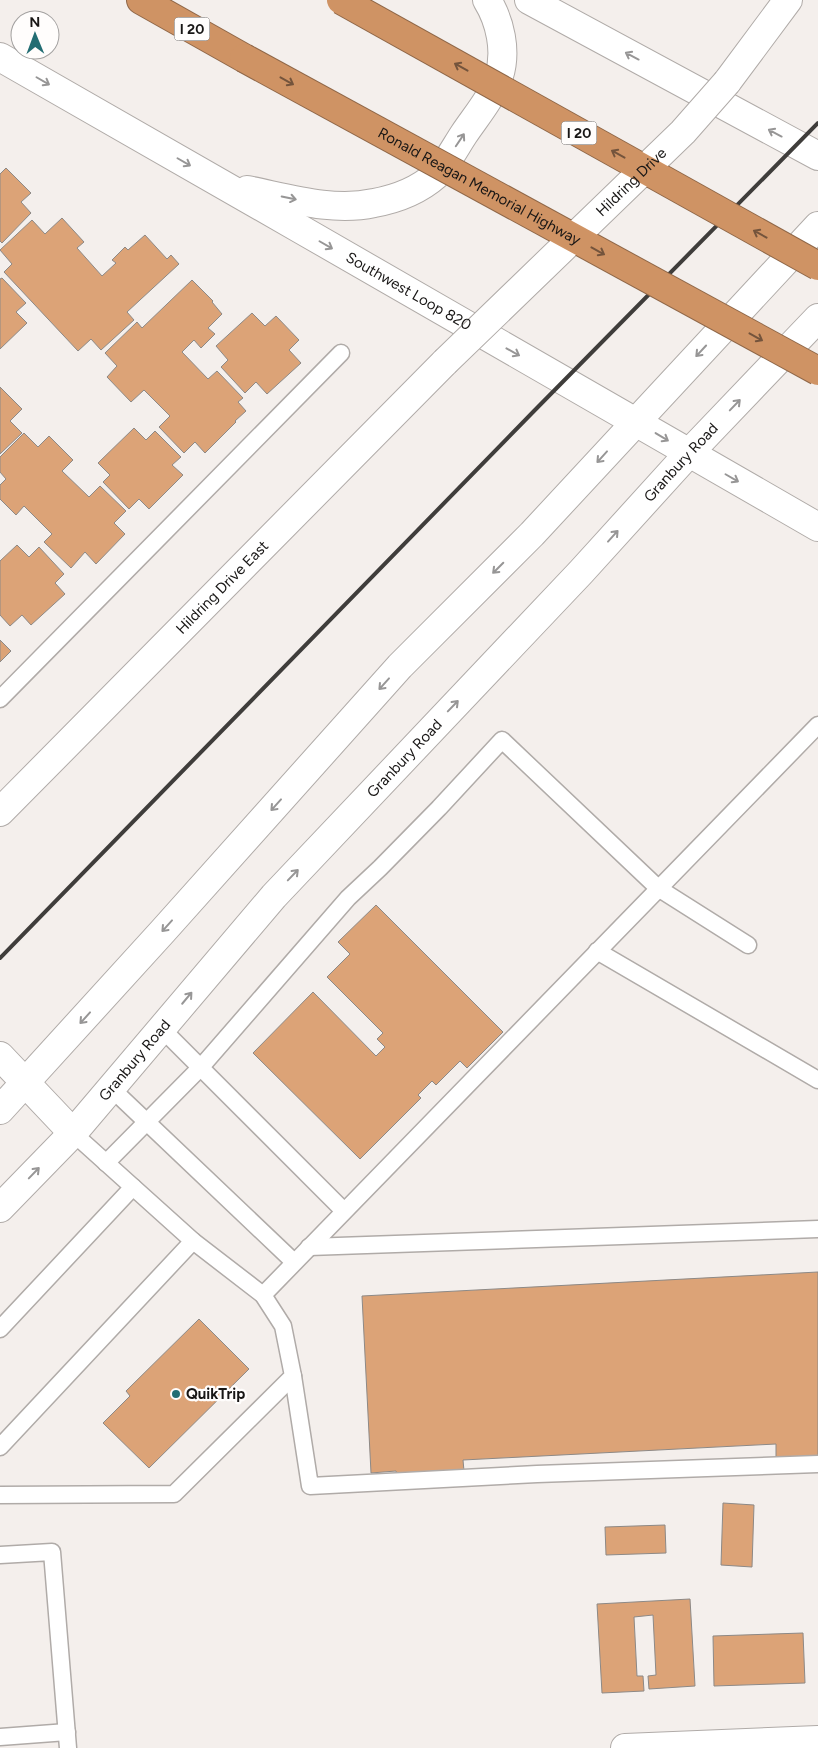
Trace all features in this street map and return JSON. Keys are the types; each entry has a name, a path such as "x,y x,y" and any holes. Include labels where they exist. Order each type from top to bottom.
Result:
{"highway":[{"name":"Ronald Reagan Memorial Highway","path":"141,0 818,371"},
{"name":"I 20","path":"341,0 818,266"}],"main road":[{"path":"224,185 313,203 350,207 400,196 418,188 436,174 489,97 499,76 502,57 500,33 495,14 487,0"},
{"path":"529,0 818,156"},
{"name":"Hildring Drive","path":"445,362 683,132 727,82 788,0"},
{"name":"Southwest Loop 820","path":"0,57 818,527"},
{"path":"0,1110 400,666 532,534 818,226"},
{"name":"Granbury Road","path":"0,1208 73,1133 274,896 818,318"},
{"name":"Hildring Drive East","path":"0,812 445,362"},
{"path":"0,1056 73,1133"},
{"path":"625,1748 818,1740"}],"lane":[{"path":"0,699 341,353"},
{"path":"263,1295 818,725"},
{"path":"106,1163 201,1067 348,898 432,815 502,740 658,888 748,945"},
{"path":"597,951 818,1080"},
{"path":"161,1028 344,1211"},
{"path":"111,1088 294,1262"},
{"path":"73,1133 193,1241 263,1295 283,1326 293,1376 310,1486 537,1474 818,1464"},
{"path":"0,1329 132,1187"},
{"path":"309,1247 818,1229"},
{"path":"0,1447 193,1241"},
{"path":"0,1495 174,1494 293,1376"},
{"path":"0,1555 52,1552 67,1740 0,1737"}],"building":[{"path":"6,168 31,193 21,202 31,213 2,243 0,241 0,174"},
{"path":"62,218 84,242 77,248 102,276 116,263 112,260 125,247 128,250 145,235 167,259 171,255 179,264 127,312 134,320 101,350 91,339 78,351 4,272 12,264 0,250 32,220 45,234"},
{"path":"2,278 26,303 16,312 27,323 0,349 0,279"},
{"path":"192,280 213,301 222,314 208,328 215,334 201,348 194,340 182,352 208,379 217,371 243,398 238,402 246,411 205,453 195,442 184,453 159,427 170,416 144,390 131,402 107,377 117,366 105,353 137,322 142,328"},
{"path":"252,313 265,326 276,316 299,340 289,350 301,363 267,394 256,382 245,393 221,367 228,360 216,346"},
{"path":"0,387 22,409 10,421 22,433 0,454"},
{"path":"134,428 146,440 155,431 181,457 172,465 183,475 149,509 139,499 129,509 103,482 110,475 98,463"},
{"path":"24,433 38,447 49,436 73,460 62,471 89,497 100,486 126,511 114,523 125,534 96,564 85,552 71,568 44,542 52,534 24,506 16,515 0,499 0,485 6,479 0,472 0,457"},
{"path":"17,545 29,557 39,547 64,574 55,583 65,594 31,625 22,615 10,626 0,615 0,561"},
{"path":"0,640 11,651 0,662"},
{"path":"376,905 503,1032 467,1068 460,1061 436,1085 432,1081 418,1095 421,1098 360,1159 253,1053 313,992 376,1056 385,1047 377,1039 383,1033 327,977 350,954 338,942"},
{"path":"818,1272 818,1456 776,1458 776,1444 463,1460 464,1471 397,1475 396,1471 371,1473 362,1296"},
{"name":"QuikTrip","path":"199,1319 249,1369 149,1468 103,1423 130,1396 126,1391"},
{"path":"723,1503 754,1505 752,1567 721,1565"},
{"path":"665,1525 666,1553 606,1555 605,1527"},
{"path":"690,1599 695,1686 649,1689 648,1676 656,1675 653,1615 634,1617 637,1676 643,1676 644,1691 602,1693 597,1604"},
{"path":"803,1633 805,1683 714,1686 713,1636"}],"railway":[{"path":"0,958 818,123"}],"place":[{"name":"QuikTrip","path":"176,1394"}]}
